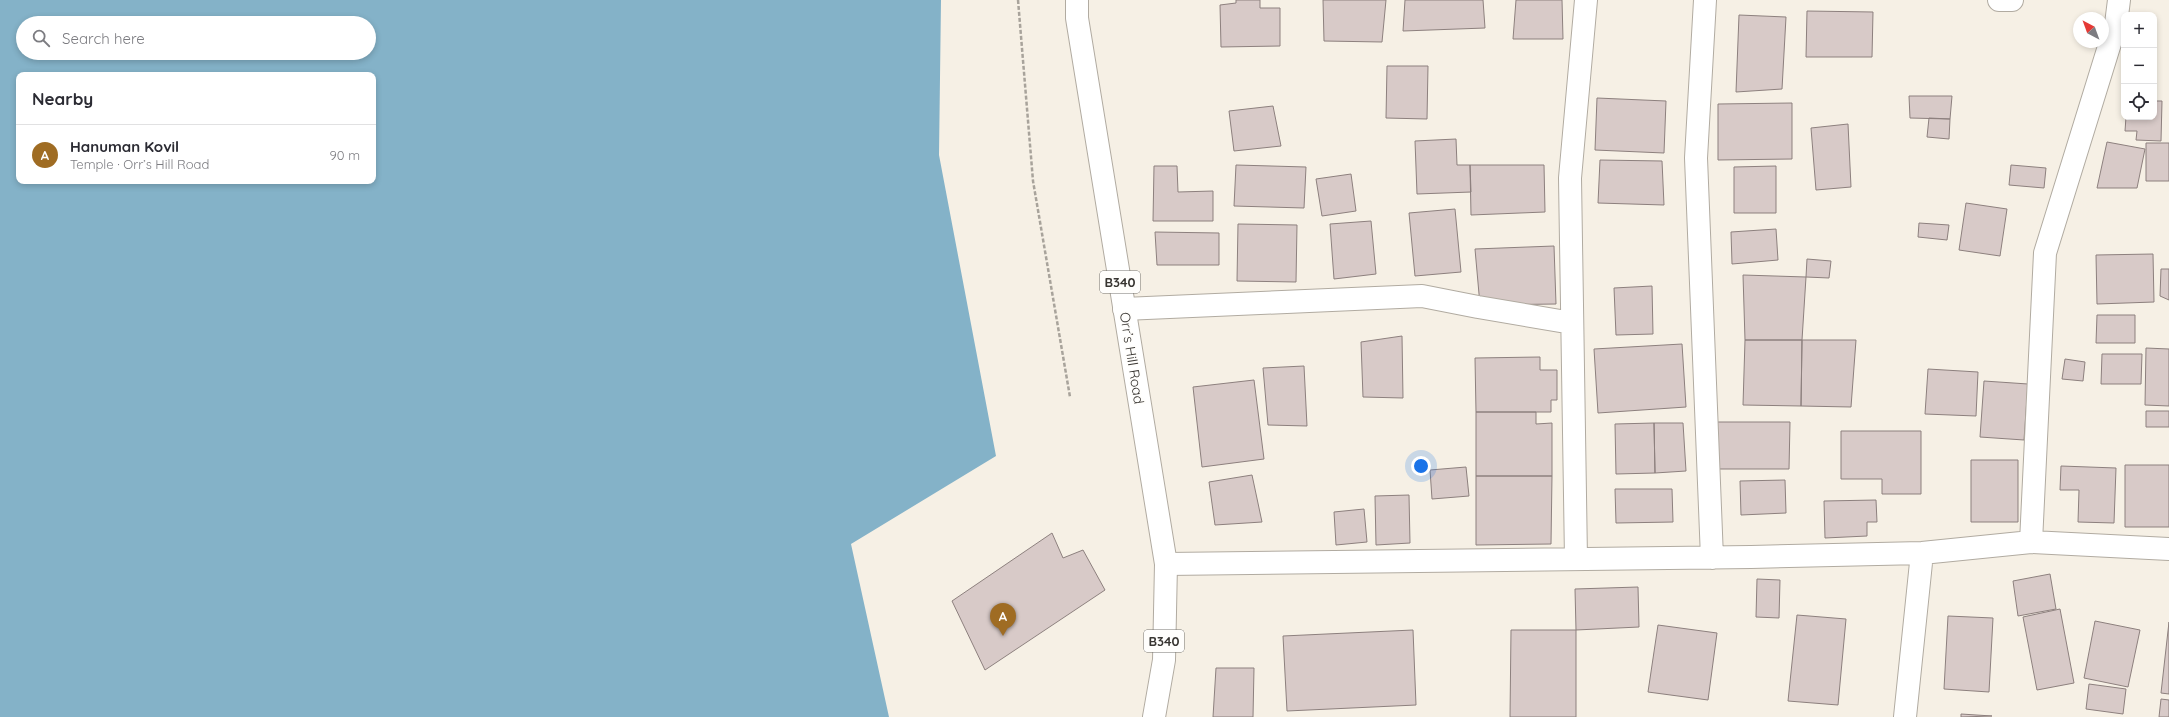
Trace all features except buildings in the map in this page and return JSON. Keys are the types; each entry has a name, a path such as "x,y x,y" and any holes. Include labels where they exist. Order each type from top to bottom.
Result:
{"street":[{"name":"Orr’s Hill Road","path":"1077,0 1079,26 1166,564 1164,660 1154,717"},
{"path":"1576,559 1570,178 1586,0"},
{"path":"1705,0 1696,158 1712,558"},
{"path":"1999,0 2012,0"},
{"path":"2031,542 2045,253 2116,24 2118,0"},
{"path":"1124,309 1422,296 1572,323"},
{"path":"1166,564 1712,558 1922,553 2031,542 2169,549"},
{"path":"1905,717 1922,553"}],"path":[{"path":"1018,0 1033,181 1070,397"}],"water":[{"path":"0,0 941,0 939,155 996,456 851,544 889,717 0,717"}],"place":[{"name":"Hanuman Kovil","path":"1003,636"}]}
